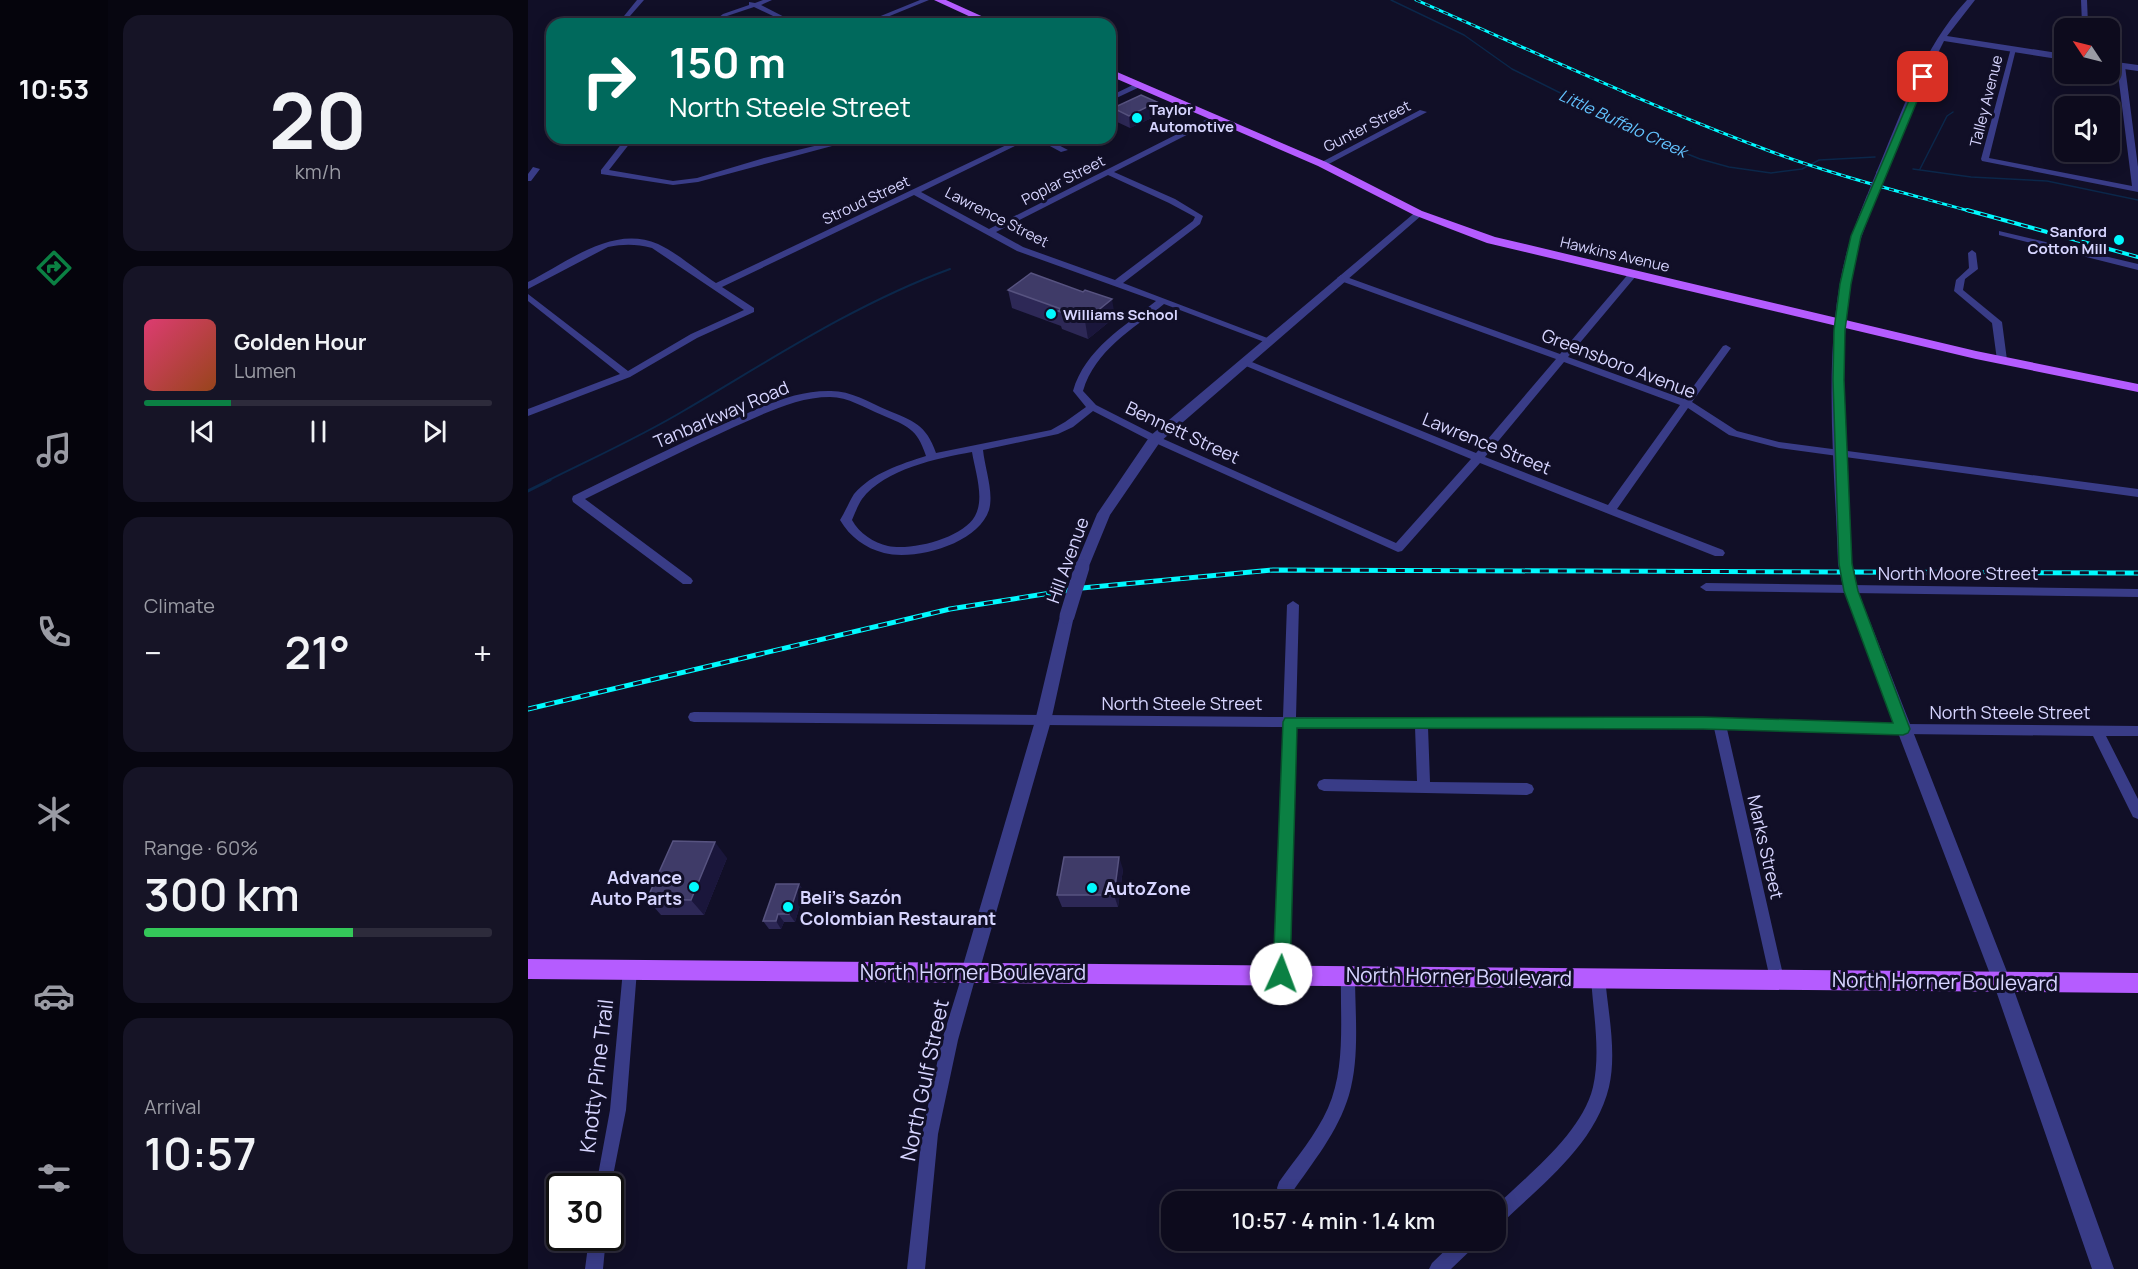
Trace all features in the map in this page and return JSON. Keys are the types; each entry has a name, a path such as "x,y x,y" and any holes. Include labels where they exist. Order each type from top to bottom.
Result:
{"main road":[{"path":"938,0 980,18"},
{"name":"Hawkins Avenue","path":"1116,75 1322,164 1418,213 1491,240 1840,323 2138,388"},
{"name":"North Horner Boulevard","path":"528,969 2138,983"}],"street":[{"path":"627,18 641,0"},
{"path":"745,0 782,18"},
{"path":"721,18 769,0"},
{"path":"880,18 926,0"},
{"path":"1971,0 1959,11 1941,38 1881,173 1852,250 1840,323 1838,380 1844,543 1851,591 2002,982 2103,1269"},
{"path":"2084,0 2085,18"},
{"path":"1941,38 2054,55"},
{"name":"Talley Avenue","path":"2013,49 1985,159 2138,190"},
{"path":"2138,68 2121,66 2138,190"},
{"path":"1116,96 1140,85"},
{"name":"Gunter Street","path":"1322,164 1424,112"},
{"name":"Poplar Street","path":"988,233 1215,117"},
{"path":"625,144 604,172 673,183 698,180 833,144"},
{"name":"Stroud Street","path":"717,286 1015,144"},
{"path":"1052,144 1064,150"},
{"path":"528,179 532,169"},
{"path":"1108,172 1180,204 1195,212 1199,217 1197,222 1117,284"},
{"name":"Lawrence Street","path":"915,192 988,233 1030,253 1270,340"},
{"name":"Hill Avenue","path":"970,972 1043,721 1067,616 1082,567 1104,514 1155,439 1418,213"},
{"path":"2002,233 2138,267"},
{"path":"528,286 605,245 623,240 640,240 655,246 751,310 694,336 627,375 528,413"},
{"path":"1972,253 1974,269 1961,278 1959,291 1997,322 2002,360"},
{"path":"1478,458 1633,274"},
{"name":"Greensboro Avenue","path":"1341,278 1688,404 1733,433 1749,439 1779,445 2138,493"},
{"path":"528,297 627,375"},
{"path":"977,448 985,506 975,523 952,540 898,551 870,542 850,528 846,520 849,510 867,487 899,469 932,457 1055,432 1092,407 1078,391 1086,368 1101,351 1163,300"},
{"path":"1610,510 1726,348"},
{"name":"Lawrence Street","path":"1244,362 1719,553"},
{"name":"Tanbarkway Road","path":"687,581 577,500 659,458 775,405 808,396 831,394 846,396 911,423 922,431 932,457"},
{"name":"Bennett Street","path":"1092,407 1155,439 1398,548 1478,458"},
{"name":"North Moore Street","path":"1706,587 1851,591 2138,593"},
{"path":"1281,974 1293,605"},
{"name":"North Steele Street","path":"694,717 1043,721 1719,723 1903,729 2138,731"},
{"path":"1421,722 1424,787"},
{"name":"Marks Street","path":"1719,723 1777,979"},
{"path":"2097,730 2138,813"},
{"path":"1324,785 1527,789"},
{"name":"Knotty Pine Trail","path":"606,1173 618,1110 630,970"},
{"name":"North Gulf Street","path":"916,1269 930,1134 950,1040 970,972"},
{"path":"1285,1188 1325,1131 1342,1094 1347,1065 1348,975"},
{"path":"1506,1207 1578,1134 1601,1087 1602,1055 1598,977"},
{"path":"594,1269 596,1251"},
{"path":"1438,1269 1457,1251"}],"building":[{"path":"1141,95 1157,102 1129,116 1116,110 1116,107"},
{"path":"1031,273 1083,292 1085,290 1112,299 1085,321 1058,311 1061,309 1008,290"},
{"path":"673,841 715,842 691,900 647,899"},
{"name":"AutoZone","path":"1064,857 1119,857 1114,895 1057,895"},
{"path":"776,884 799,884 789,914 778,914 776,921 763,921"}],"waterway":[{"name":"Little Buffalo Creek","path":"1391,0 1464,35 1512,69 1665,145 1700,159 1729,167 1771,173 1802,169 1819,160 1875,157"},
{"path":"1920,169 1947,116 1953,112"},
{"name":"Little Buffalo Creek","path":"1913,169 1971,177 2047,181 2138,200"},
{"path":"547,481 668,420 847,316 950,269"},
{"path":"528,491 550,480"}],"railway":[{"path":"1416,0 1630,94 1785,157 1973,212"},
{"path":"1967,210 2138,257"},
{"path":"528,709 950,609 1082,588 1273,570 2138,573"}],"place":[{"name":"Taylor Automotive","path":"1137,118"},
{"name":"Sanford Cotton Mill","path":"2119,240"},
{"name":"Williams School","path":"1051,314"},
{"name":"Advance Auto Parts","path":"694,887"},
{"name":"AutoZone","path":"1092,888"},
{"name":"Beli's Sazón Colombian Restaurant","path":"788,907"}],"route":[{"path":"1281,974 1290,722 1703,723 1903,729 1851,591 1845,564 1838,380 1840,323 1852,250 1881,173 1923,77"}]}
